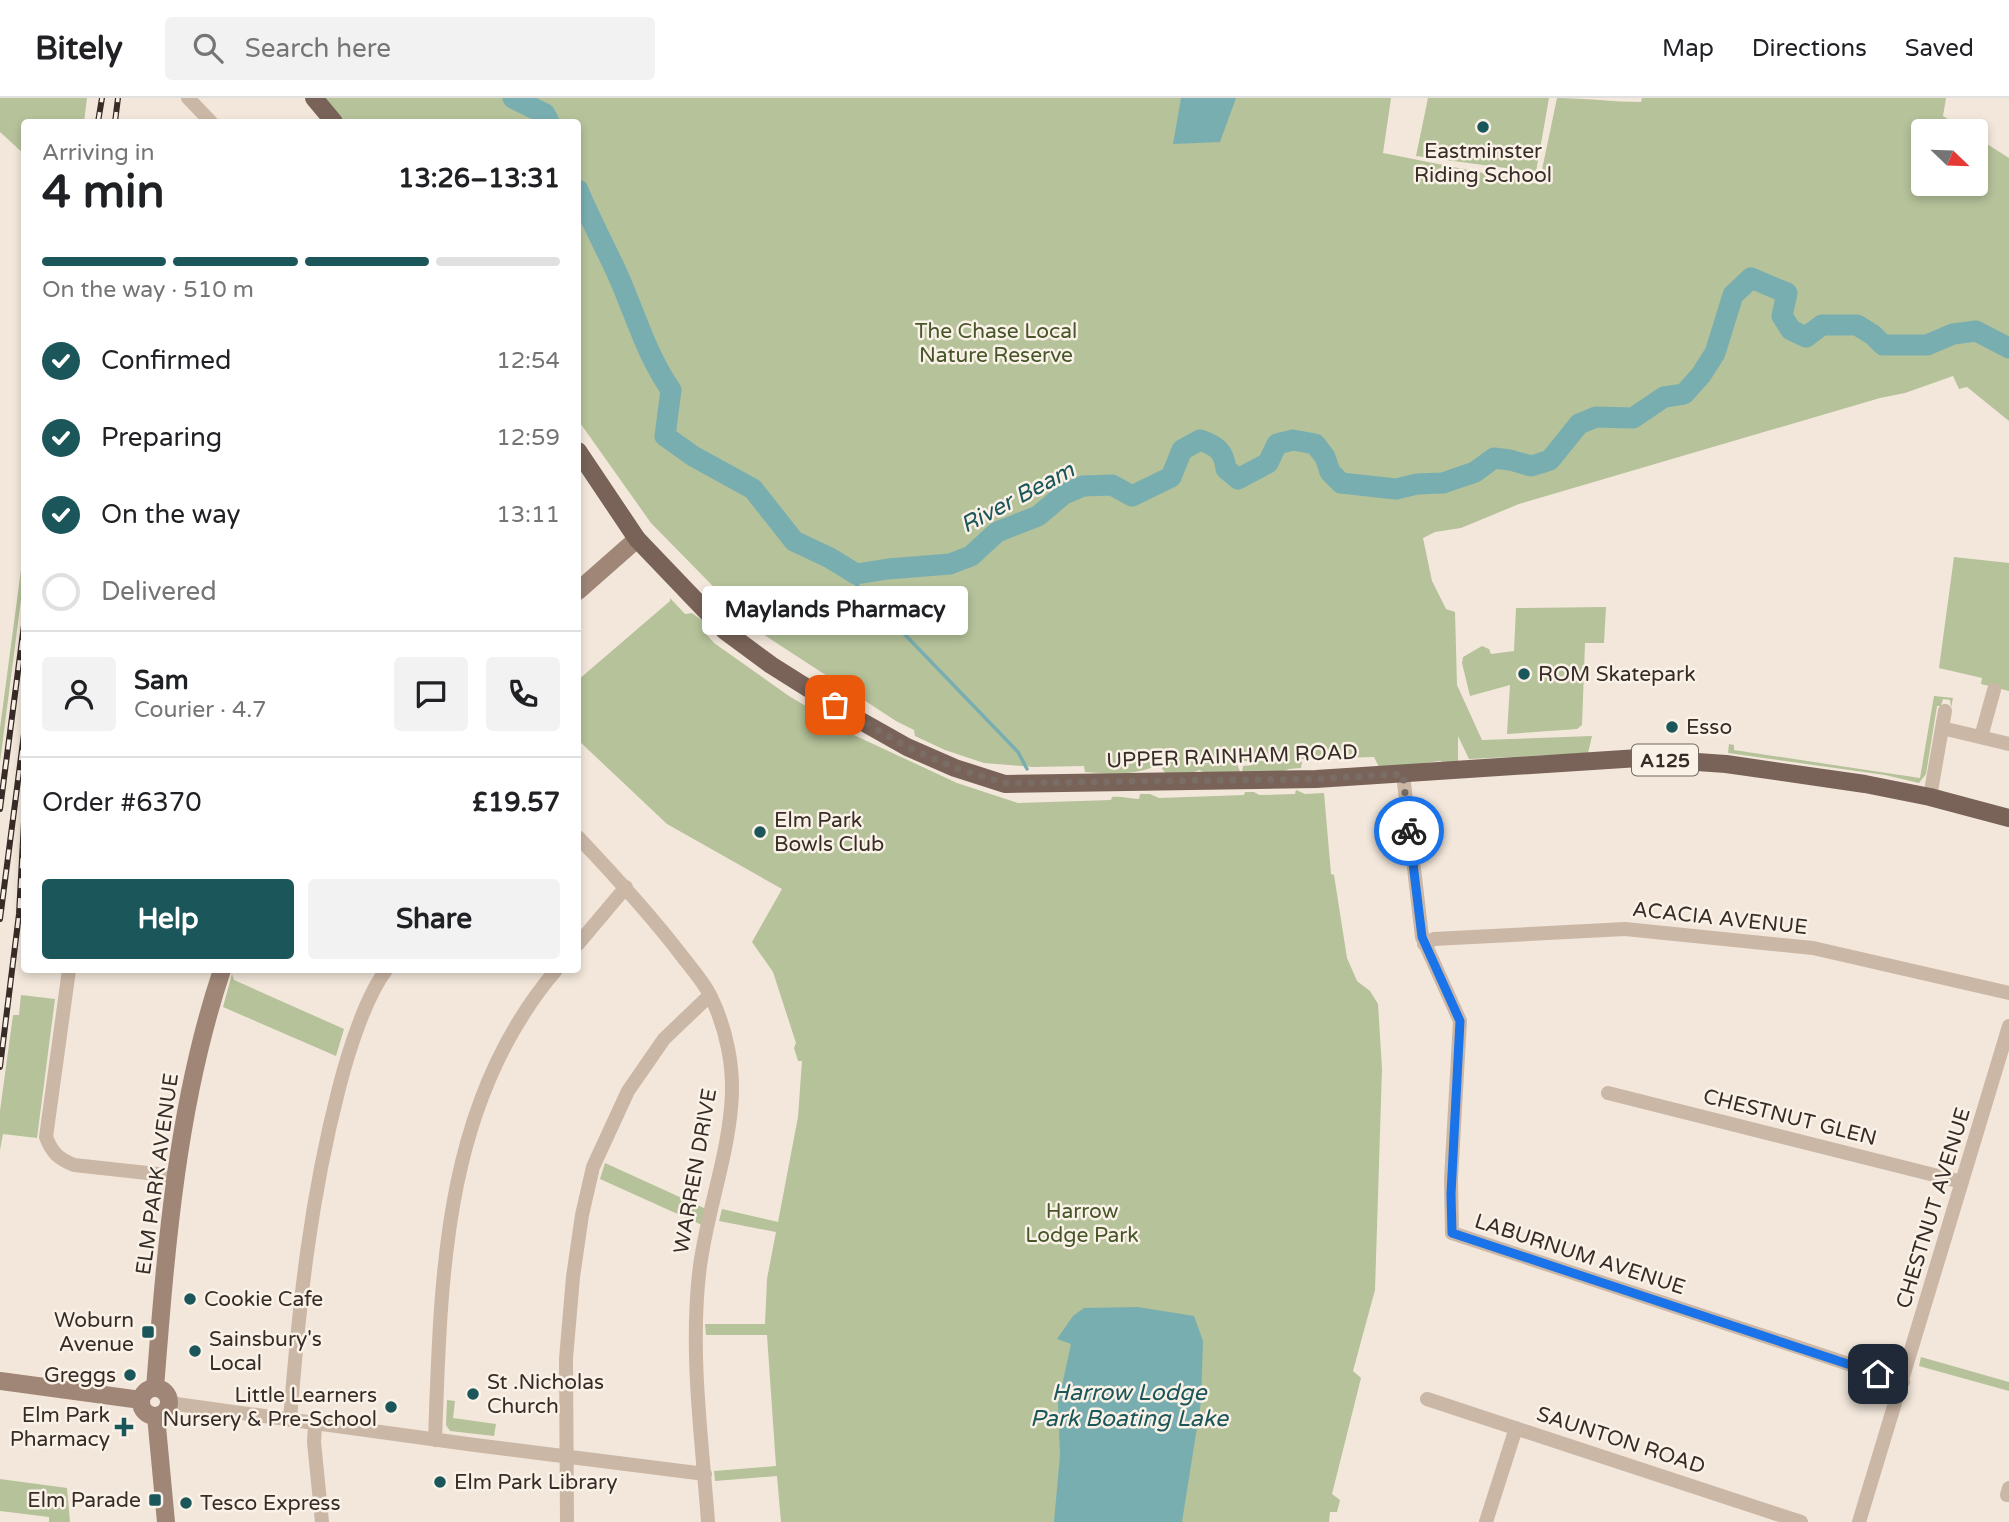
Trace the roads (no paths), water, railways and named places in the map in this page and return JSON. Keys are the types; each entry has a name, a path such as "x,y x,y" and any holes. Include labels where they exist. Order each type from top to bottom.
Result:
{"main road":[{"path":"314,98 332,119"},
{"name":"UPPER RAINHAM ROAD","path":"581,455 637,539 725,631 763,659 907,747 955,768 1005,783 1316,779 1639,758 1740,766 1865,784 1930,797 2009,818"}],"street":[{"path":"188,98 208,119"},
{"path":"581,588 637,539"},
{"path":"1981,737 1994,690"},
{"path":"1930,797 1945,711"},
{"path":"1942,728 2009,744"},
{"name":"LABURNUM AVENUE","path":"1403,774 1412,867 1424,944 1460,1021 1451,1199 1452,1233 1903,1382"},
{"name":"WARREN DRIVE","path":"581,840 668,938 710,995 728,1048 732,1073 732,1107 699,1272 696,1358 708,1522"},
{"path":"581,940 625,887"},
{"name":"ACACIA AVENUE","path":"1424,944 1434,939 1625,929 1813,948 2009,993"},
{"path":"69,973 46,1137 51,1150 60,1160 74,1165 175,1176"},
{"name":"ELM PARK AVENUE","path":"155,1388 175,1176 198,1051 221,973"},
{"path":"290,1420 303,1279 322,1154 354,1037 385,973"},
{"path":"435,1440 442,1281 458,1172 475,1111 507,1040 535,994 553,973"},
{"path":"567,1522 566,1359 573,1277 582,1215 593,1167 628,1091 664,1039 710,995"},
{"name":"CHESTNUT AVENUE","path":"1859,1522 2009,1026"},
{"name":"CHESTNUT GLEN","path":"1608,1093 1962,1182"},
{"path":"0,1381 141,1400"},
{"path":"166,1522 162,1410 165,1392 155,1388 145,1391 141,1400 144,1412 162,1410 290,1420 705,1474"},
{"name":"SAUNTON ROAD","path":"1427,1399 1801,1522"},
{"path":"315,1424 314,1442 322,1522"},
{"path":"1486,1522 1516,1428"}],"water":[{"path":"1181,98 1236,98 1220,142 1173,144"},
{"name":"Harrow Lodge Park Boating Lake","path":"1138,1307 1194,1316 1203,1341 1201,1402 1182,1522 1054,1522 1060,1455 1058,1404 1071,1344 1057,1339 1073,1316 1084,1308"}],"waterway":[{"name":"River Beam","path":"513,98 545,114 548,119"},
{"name":"River Beam","path":"581,197 648,348 671,390 665,436 693,456 753,489 794,541 856,574 950,564 971,556 997,532 1038,516 1064,494 1083,486 1112,485 1132,496 1171,477 1182,450 1200,440 1219,450 1226,469 1238,479 1268,463 1277,444 1293,440 1315,444 1325,457 1330,472 1341,483 1396,489 1417,484 1443,483 1475,472 1494,458 1531,466 1541,463 1550,460 1579,424 1596,417 1633,418 1664,397 1684,394 1701,375 1715,353 1733,295 1751,278 1787,293 1782,316 1791,330 1806,337 1822,325 1857,325 1883,345 1927,345 1953,334 1976,331 2009,348"},
{"path":"835,562 1018,752 1027,769"}],"railway":[{"path":"98,119 102,98"},
{"path":"115,119 118,98"},
{"path":"0,809 21,648"},
{"path":"0,919 21,757"},
{"path":"0,1067 21,877"}],"place":[{"name":"Eastminster Riding School","path":"1483,127"},
{"name":"ROM Skatepark","path":"1524,674"},
{"name":"Maylands Pharmacy","path":"835,705"},
{"name":"Esso","path":"1672,727"},
{"name":"Elm Park Bowls Club","path":"760,832"},
{"name":"Cookie Cafe","path":"190,1299"},
{"name":"Woburn Avenue","path":"148,1332"},
{"name":"Sainsbury's Local","path":"195,1351"},
{"name":"Greggs","path":"130,1375"},
{"name":"St .Nicholas Church","path":"473,1394"},
{"name":"Little Learners Nursery & Pre-School","path":"391,1407"},
{"name":"Elm Park Pharmacy","path":"124,1427"},
{"name":"Elm Park Library","path":"440,1482"},
{"name":"Elm Parade","path":"155,1500"},
{"name":"Tesco Express","path":"186,1503"}],"park label":[{"name":"The Chase Local Nature Reserve","path":"996,343"},
{"name":"Harrow Lodge Park","path":"1082,1223"}]}
